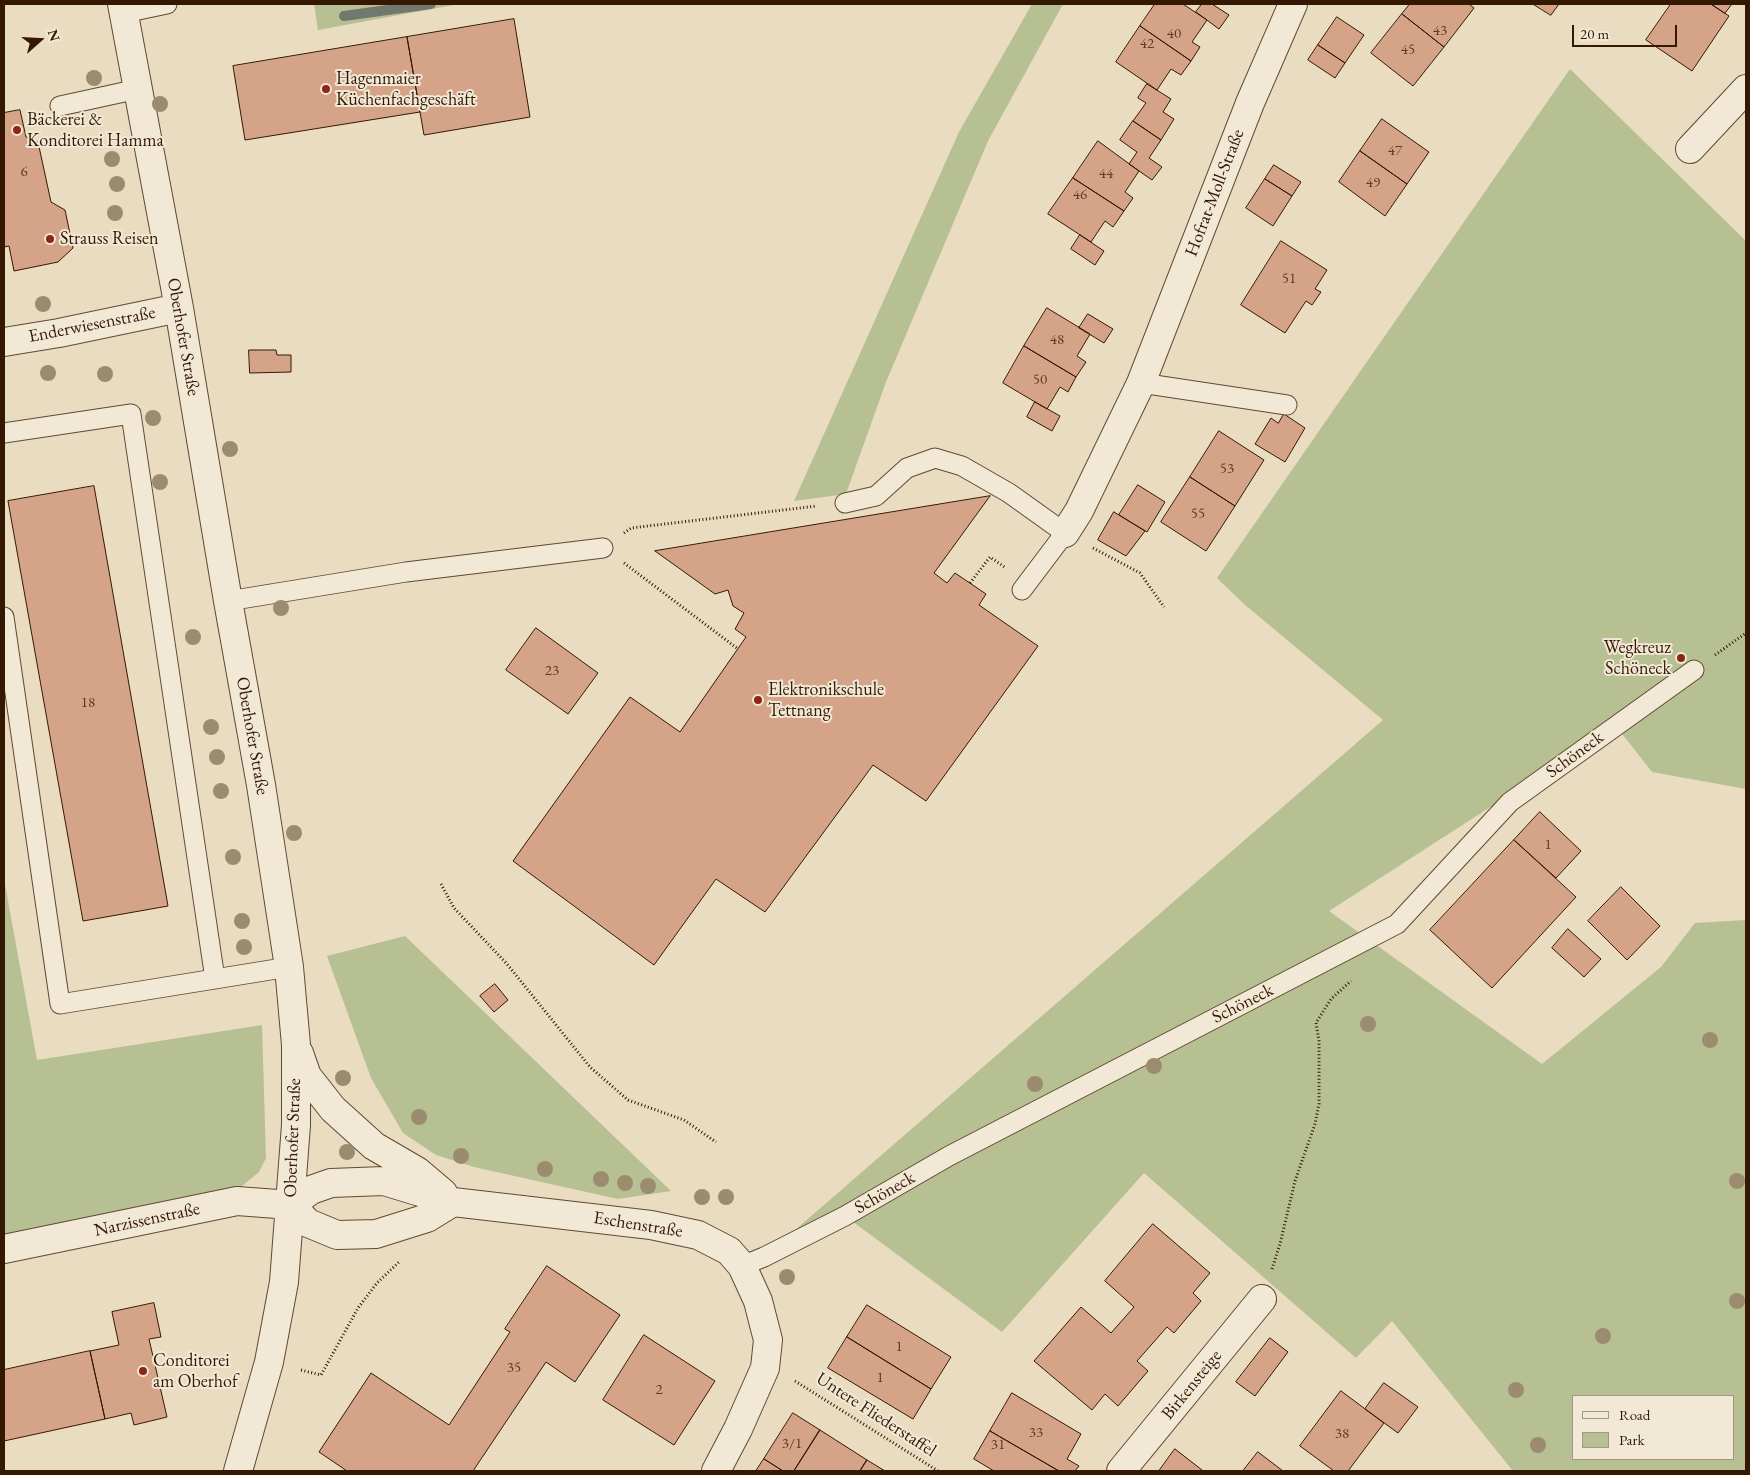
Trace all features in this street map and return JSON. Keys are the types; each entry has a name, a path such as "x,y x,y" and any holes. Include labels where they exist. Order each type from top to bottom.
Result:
{"street":[{"name":"Hofrat-Moll-Straße","path":"1065,533 1080,511 1141,384 1250,103 1293,4"},
{"name":"Oberhofer Straße","path":"123,8 179,308 261,785 289,967 296,1045 296,1125 284,1282 269,1362 238,1471"},
{"path":"1690,149 1746,89"},
{"name":"Enderwiesenstraße","path":"4,342 59,334 179,308"},
{"path":"290,1205 308,1223 337,1235 376,1234 427,1218 454,1202 417,1171 374,1146 333,1109 307,1076 296,1045"},
{"name":"Eschenstraße","path":"290,1205 311,1190 331,1183 384,1181 454,1202 652,1225 698,1235 729,1251 742,1266 758,1301 768,1340 765,1368 716,1471"},
{"name":"Narzissenstraße","path":"4,1249 237,1201 290,1205"},
{"name":"Birkensteige","path":"1121,1471 1262,1300"}],"lane":[{"path":"123,8 168,4"},
{"path":"60,106 138,89"},
{"path":"1141,384 1287,405"},
{"path":"4,433 131,414 214,979"},
{"path":"845,503 876,496 907,468 935,458 962,466 1009,493 1065,533 1024,586"},
{"path":"228,601 406,572 603,548"},
{"path":"4,617 60,1004 289,967"},
{"name":"Schöneck","path":"742,1266 764,1257 845,1216 949,1156 1397,924 1510,802 1694,670"}],"path":[{"path":"738,649 603,548 631,528 845,503"},
{"path":"1065,533 1140,573 1164,607"},
{"path":"970,583 990,557 1024,586"},
{"path":"1694,670 1746,633"},
{"path":"441,884 454,908 508,964 590,1067 628,1100 684,1120 716,1142"},
{"path":"1262,1300 1280,1244 1295,1182 1315,1124 1319,1104 1319,1041 1316,1022 1330,999 1355,977"},
{"path":"269,1362 321,1375 358,1308 377,1283 404,1257"},
{"name":"Untere Fliederstaffel","path":"800,1383 938,1471"}],"green space":[{"path":"314,4 459,4 318,30"},
{"path":"1032,4 1063,4 988,141 886,382 846,494 794,501 959,132"},
{"path":"1570,69 1746,241 1746,789 1652,772 1616,726 1329,911 1542,1064 1661,967 1695,923 1746,920 1746,1471 1513,1471 1392,1321 1356,1358 1144,1173 1002,1332 845,1216 764,1257 1383,720 1244,604 1217,578"},
{"path":"4,879 37,1060 262,1025 266,1158 259,1172 235,1192 4,1237"},
{"path":"405,936 671,1191 618,1199 474,1167 436,1155 403,1133 371,1078 327,956"}],"building":[{"path":"1155,4 1183,4 1207,20 1192,42 1200,47 1191,61 1140,26"},
{"path":"1202,4 1212,4 1229,15 1219,29 1196,12"},
{"path":"1410,4 1469,4 1474,8 1444,47 1402,14"},
{"path":"1533,4 1559,4 1551,15"},
{"path":"1671,4 1711,4 1729,16 1692,71 1646,40"},
{"path":"1711,4 1732,4 1725,13"},
{"path":"1402,14 1444,47 1413,86 1371,53"},
{"path":"1337,17 1364,35 1345,63 1318,45"},
{"path":"514,19 530,117 424,135 407,37"},
{"path":"1140,26 1191,61 1181,75 1171,69 1157,90 1116,62"},
{"name":"Hagenmaier Küchenfachgeschäft","path":"407,37 420,112 245,140 233,66"},
{"path":"1318,45 1345,63 1335,78 1308,60"},
{"path":"1147,84 1171,99 1163,112 1174,119 1161,140 1133,121 1146,103 1138,98"},
{"path":"20,110 26,137 38,142 51,202 65,210 73,248 58,262 14,271 9,246 4,247 4,113"},
{"path":"1382,119 1429,152 1407,184 1360,151"},
{"path":"1133,121 1161,140 1149,158 1162,167 1152,180 1129,164 1137,152 1120,140"},
{"path":"1098,141 1139,171 1125,192 1133,198 1124,211 1073,178"},
{"path":"1360,151 1407,184 1385,216 1339,182"},
{"path":"1274,165 1301,182 1292,196 1265,179"},
{"path":"1073,178 1124,211 1113,227 1105,221 1091,242 1048,214"},
{"path":"1265,179 1292,196 1273,226 1246,208"},
{"path":"1080,235 1104,251 1095,265 1071,249"},
{"path":"1281,241 1327,270 1315,289 1321,292 1312,305 1306,301 1285,333 1241,305"},
{"path":"1047,308 1090,334 1077,356 1086,362 1076,377 1024,346"},
{"path":"1088,314 1113,329 1104,343 1079,328"},
{"path":"1024,346 1076,377 1068,392 1060,387 1047,409 1003,383"},
{"path":"249,350 276,350 277,355 291,355 291,372 250,373"},
{"path":"1035,402 1060,416 1052,431 1027,417"},
{"path":"1284,414 1305,428 1285,462 1255,444 1271,418 1278,423"},
{"path":"1219,431 1264,460 1235,506 1190,477"},
{"path":"1190,477 1235,506 1206,551 1161,522"},
{"path":"1138,485 1165,502 1147,532 1119,515"},
{"path":"94,486 168,906 83,921 8,501"},
{"path":"990,496 934,573 947,583 955,573 986,594 979,605 1038,646 926,801 873,765 765,912 716,879 654,965 513,861 630,697 680,732 746,637 735,629 744,613 733,606 728,590 715,594 655,551"},
{"path":"1114,512 1145,531 1126,556 1098,540"},
{"path":"536,628 598,673 568,714 506,670"},
{"path":"1540,812 1581,851 1556,878 1514,840"},
{"path":"1514,840 1576,897 1492,988 1430,930"},
{"path":"1621,887 1660,926 1627,960 1588,921"},
{"path":"1568,929 1601,959 1584,977 1552,948"},
{"path":"495,984 508,1000 494,1012 480,996"},
{"path":"1153,1224 1210,1273 1193,1293 1201,1301 1174,1333 1167,1327 1137,1361 1148,1371 1118,1406 1105,1394 1092,1410 1034,1361 1081,1307 1111,1333 1134,1307 1105,1281"},
{"path":"547,1266 620,1315 575,1382 546,1362 473,1471 347,1471 319,1452 371,1373 449,1425 510,1332 505,1329"},
{"path":"154,1303 161,1337 149,1339 167,1417 134,1425 131,1413 105,1419 90,1351 119,1345 112,1312"},
{"path":"867,1305 951,1357 931,1389 847,1337"},
{"path":"644,1335 715,1381 674,1445 603,1400"},
{"path":"847,1337 931,1389 913,1419 828,1368"},
{"path":"1270,1338 1288,1352 1255,1396 1236,1382"},
{"path":"90,1351 105,1419 4,1441 4,1370"},
{"path":"1384,1383 1418,1407 1398,1433 1365,1409"},
{"path":"1341,1391 1384,1423 1348,1471 1334,1471 1300,1446"},
{"path":"1012,1393 1081,1434 1067,1459 1079,1466 1075,1471 1059,1471 990,1431"},
{"path":"793,1413 820,1430 794,1471 783,1471 764,1459"},
{"path":"820,1430 867,1460 860,1471 794,1471"},
{"path":"990,1431 1059,1471 994,1471 974,1459"},
{"path":"1175,1449 1202,1470 1159,1471"},
{"path":"1258,1452 1283,1471 1243,1471"},
{"path":"764,1459 783,1471 756,1471"},
{"path":"867,1460 885,1471 860,1471"}],"waterway":[{"path":"344,16 431,4"}],"place":[{"name":"Hagenmaier Küchenfachgeschäft","path":"326,89"},
{"name":"Bäckerei & Konditorei Hamma","path":"17,130"},
{"name":"Strauss Reisen","path":"50,239"},
{"name":"Wegkreuz Schöneck","path":"1681,658"},
{"name":"Elektronikschule Tettnang","path":"758,700"},
{"name":"Conditorei am Oberhof","path":"143,1371"}]}
